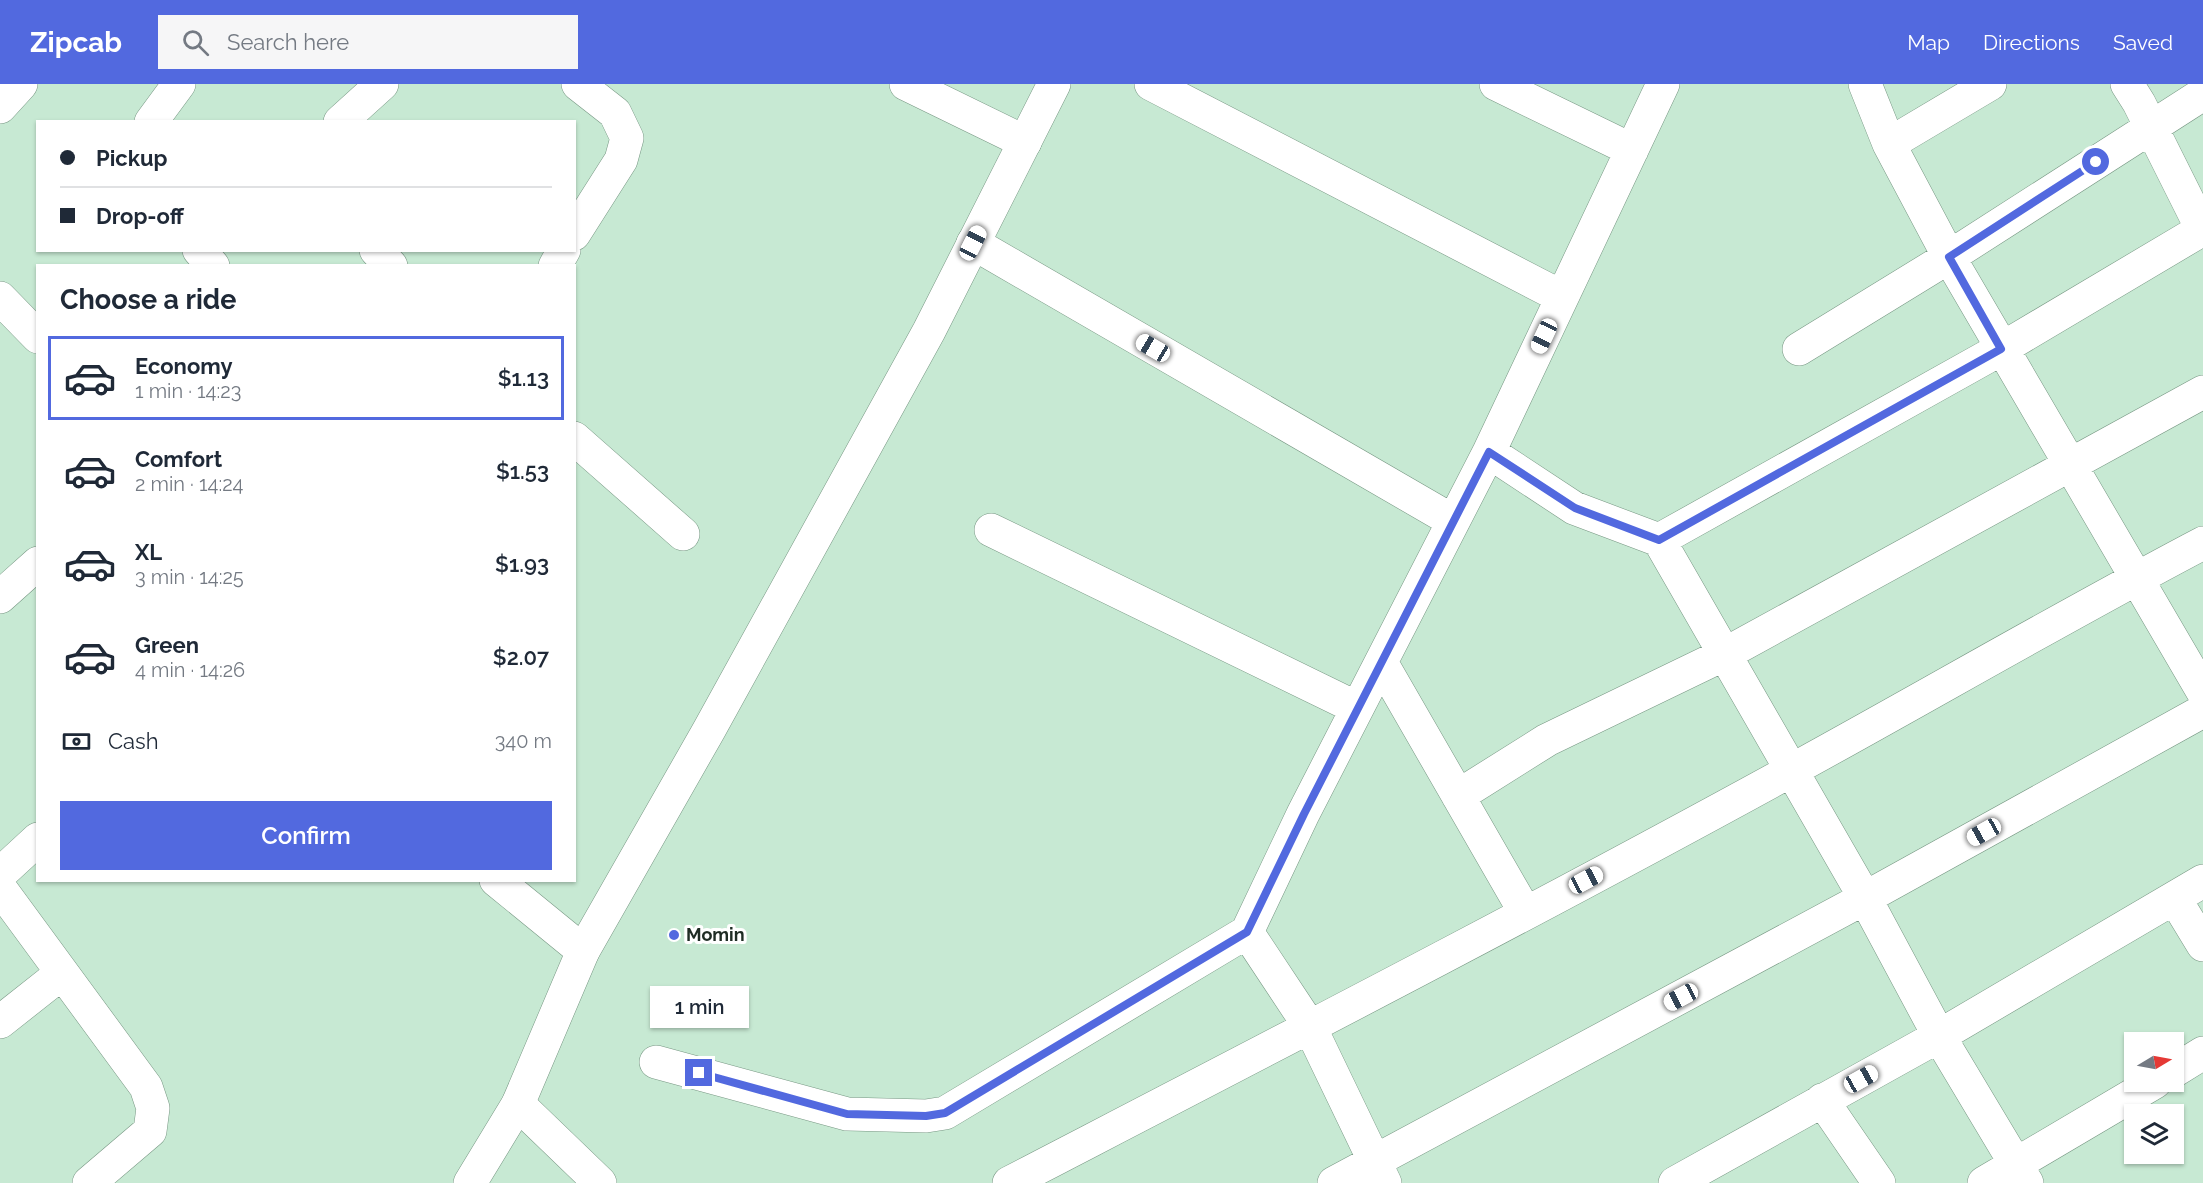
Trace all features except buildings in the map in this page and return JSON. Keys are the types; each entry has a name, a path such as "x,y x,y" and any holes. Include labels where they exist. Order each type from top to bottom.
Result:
{"street":[{"path":"0,107 21,84"},
{"path":"152,120 179,84"},
{"path":"342,120 382,84"},
{"path":"576,231 621,160 627,138 615,113 578,84"},
{"path":"906,84 1024,142"},
{"path":"470,1183 518,1104 583,951 709,730 917,352 1054,84"},
{"path":"1151,84 1562,297"},
{"path":"1496,84 1632,150"},
{"path":"656,1062 847,1114 926,1116 945,1113 1247,932 1304,814 1489,452 1663,84"},
{"path":"1864,84 1889,144 1949,257 2001,349 2072,464 2203,692"},
{"path":"1889,144 1990,84"},
{"path":"1659,540 2001,349 2203,230 2151,126 2127,84"},
{"path":"1799,349 1949,257 2203,94"},
{"path":"973,243 1453,521"},
{"path":"201,252 211,264"},
{"path":"378,252 389,264"},
{"path":"0,298 36,335"},
{"path":"1458,796 1547,740 1725,654 2203,392"},
{"path":"576,440 683,534"},
{"path":"1489,452 1575,508 1659,540 1865,898 1939,1036 2021,1173"},
{"path":"991,530 1358,708"},
{"path":"1009,1183 1310,1027 1791,771 2136,578 2203,543"},
{"path":"0,597 36,565"},
{"path":"1381,662 1525,912"},
{"path":"1334,1183 1379,1172 1865,898 2203,711"},
{"path":"0,874 36,841"},
{"path":"1683,1181 1822,1100 1939,1036 2203,881"},
{"path":"498,882 583,951"},
{"path":"0,888 146,1087 153,1108 150,1131 89,1183"},
{"path":"2175,899 2203,945"},
{"path":"1247,932 1310,1027 1379,1172"},
{"path":"0,1022 62,973"},
{"path":"2184,1065 2203,1053"},
{"path":"1983,1183 2021,1173 2140,1092"},
{"path":"1822,1100 1879,1183"},
{"path":"518,1104 600,1183"}],"place":[{"name":"Momin","path":"674,935"}],"route":[{"path":"699,1073 847,1114 926,1116 945,1113 1247,932 1304,814 1489,452 1575,508 1659,540 2001,349 1949,257 2096,162"}]}
